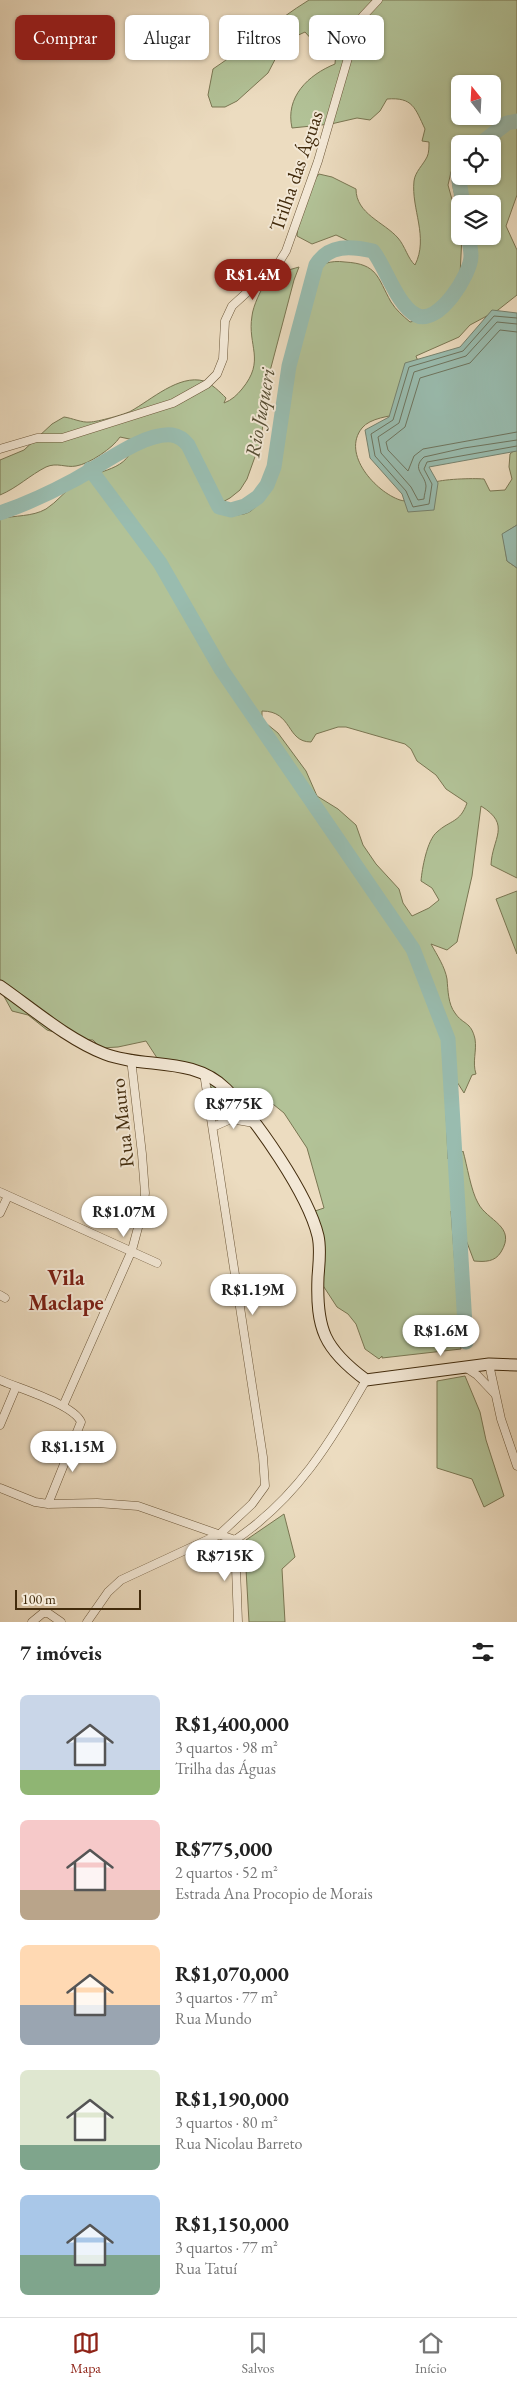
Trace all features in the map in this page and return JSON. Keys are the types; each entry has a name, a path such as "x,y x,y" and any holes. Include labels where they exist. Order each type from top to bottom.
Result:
{"street":[{"name":"Trilha das Águas","path":"0,449 37,438 62,438 173,403 194,393 217,374 223,360 225,321 232,306 278,264 289,244 318,161 357,28 363,16 378,0"},
{"path":"0,986 91,1047 106,1054 131,1060 170,1064 204,1074 225,1088 254,1122 288,1173 314,1224 320,1249 318,1294 322,1331 337,1356 366,1380 489,1364 517,1365"},
{"name":"Rua Mauro","path":"63,1406 132,1250 143,1209 145,1194 131,1060"},
{"path":"87,1622 108,1592 121,1580 220,1534 261,1494 265,1479 204,1074"},
{"path":"213,1127 231,1119 254,1122"},
{"path":"0,1192 132,1250 157,1263"},
{"path":"0,1213 8,1196"},
{"path":"489,1364 501,1420 517,1466"},
{"path":"465,1367 477,1375 495,1394"},
{"path":"0,1380 63,1406 80,1419 81,1427 48,1504"},
{"path":"235,1540 265,1518 306,1474 330,1443 366,1380"},
{"path":"0,1425 16,1387"},
{"path":"0,1488 35,1502 48,1504 96,1503 138,1506 235,1540"},
{"path":"235,1540 238,1622"},
{"path":"32,1622 43,1613 48,1613 61,1622"}],"shaded area":[{"path":"309,0 517,0 517,117 513,119 517,122 517,195 506,226 517,250 517,295 498,310 470,325 459,337 416,356 417,359 431,363 401,414 370,422 362,428 357,438 358,460 364,471 381,489 391,496 405,501 414,498 432,483 450,480 484,479 490,491 505,490 512,479 509,467 510,454 517,448 517,525 503,534 507,561 517,568 517,878 491,865 498,826 496,819 481,806 472,876 457,942 447,950 431,944 441,961 453,1009 458,1017 469,1026 475,1039 474,1065 476,1074 472,1075 464,1093 457,1082 445,1087 448,1159 454,1161 463,1151 471,1185 478,1203 499,1224 505,1236 505,1243 499,1255 493,1260 474,1261 455,1211 451,1211 461,1349 382,1358 382,1356 379,1359 365,1349 356,1324 348,1314 337,1307 322,1284 312,1212 324,1208 307,1148 284,1113 263,1096 233,1106 235,1109 225,1107 215,1109 213,1089 195,1072 159,1061 146,1041 118,1047 101,1048 93,1040 78,1039 47,1030 28,1015 12,1011 0,989 0,519 41,512 76,483 120,464 131,451 134,440 120,437 94,459 81,465 54,465 46,467 0,495 0,460 24,450 52,424 64,417 87,422 118,416 131,411 166,389 185,381 204,381 213,386 226,398 224,403 229,400 242,389 253,370 252,316 260,293 270,278 299,267 269,375 261,440 247,479 240,490 217,505 225,514 238,515 248,513 261,500 272,468 279,392 282,377 310,298 313,284 309,272 330,262 356,263 364,266 375,273 393,305 410,322 436,316 463,286 469,245 501,245 501,195 455,195 453,185 501,185 501,135 451,135 451,172 448,185 451,196 451,245 462,245 460,275 453,288 436,309 423,315 417,311 384,267 372,256 350,242 336,235 312,244 297,236 300,211 309,187 319,174 332,177 356,189 357,198 361,205 372,217 398,238 415,265 419,254 420,234 414,181 417,172 428,155 429,142 422,141 425,129 412,105 396,99 387,99 380,111 370,120 357,118 331,124 292,128 292,106 295,97 316,74 335,64 335,60 384,60 384,15 309,15 309,36 305,32 299,35 299,15 286,15","holes":["262,711 272,712 285,721 297,737 303,741 311,742 316,734 338,727 346,727 405,744 411,749 417,761 436,775 446,789 467,803 458,818 437,832 430,841 421,881 432,888 439,900 429,908 412,916 403,903 399,889 376,864 363,845 356,825 338,809 317,796 306,771 278,733 262,720"]},
{"path":"226,60 275,60 268,73 237,101 225,107 212,107 208,95 213,69"},
{"path":"517,891 517,954 496,899"},
{"path":"465,1376 480,1412 486,1440 504,1496 484,1507 472,1479 437,1468 437,1381"},
{"path":"284,1514 295,1557 282,1569 285,1622 249,1622 246,1540"}],"water":[{"path":"492,310 517,313 517,451 429,467 438,483 434,510 408,512 402,494 370,458 365,430 389,417 405,363 460,347"},
{"path":"517,525 517,568 507,561 502,534"}],"waterway":[{"name":"Rio Juqueri","path":"492,135 507,123 517,121"},
{"name":"Rio Juqueri","path":"460,185 461,195"},
{"name":"Rio Juqueri","path":"0,513 56,489 135,444 160,436 172,435 181,438 188,445 219,507 231,510 245,506 258,497 267,485 274,467 289,366 316,265 321,258 327,253 341,248 373,251 403,303 416,315 425,317 443,306 459,286 470,264 470,245"},
{"path":"90,469 160,563 221,669 413,949 448,1039 466,1342"}],"district":[{"name":"Vila Maclape","path":"66,1290"}]}
